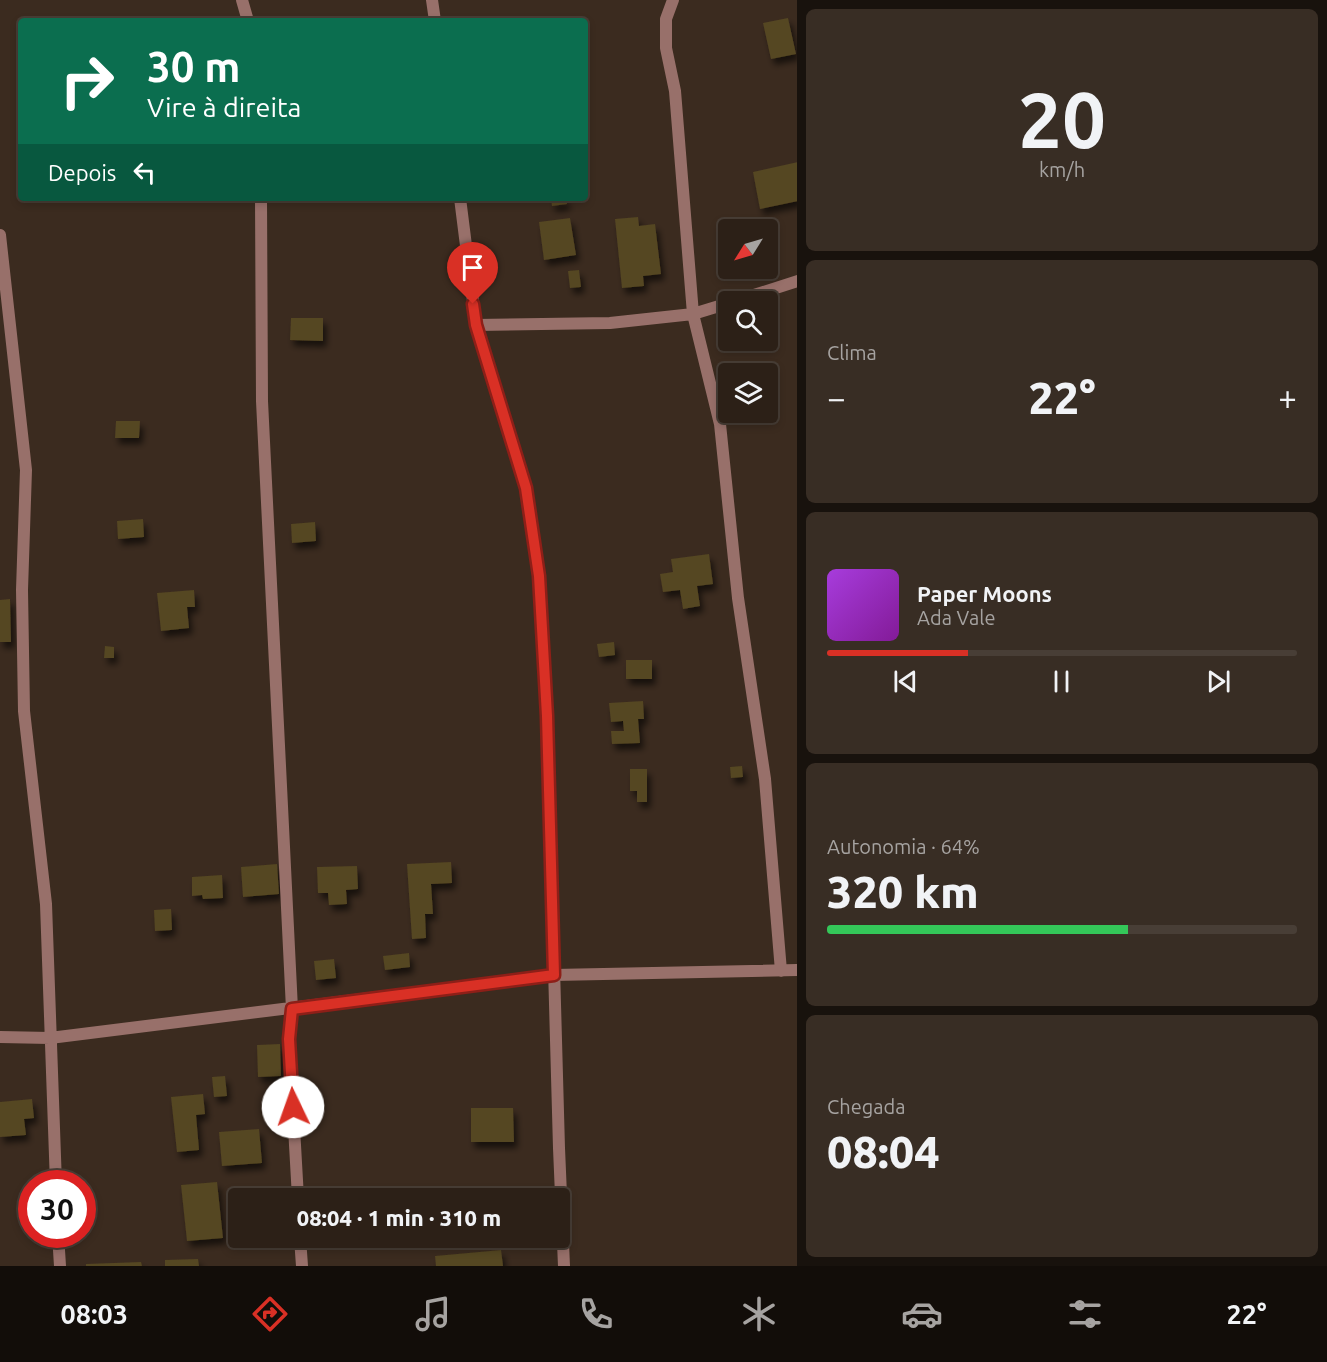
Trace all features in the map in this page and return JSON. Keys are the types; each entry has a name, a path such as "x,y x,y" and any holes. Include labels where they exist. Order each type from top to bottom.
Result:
{"street":[{"path":"242,0 247,18"},
{"path":"432,0 435,18"},
{"path":"673,0 666,19 666,48 675,91 693,314 720,424 738,598 765,779 781,971"},
{"path":"261,201 261,401 292,1009 289,1039 297,1188"},
{"path":"460,201 476,325 526,488 539,576 547,716 558,1148 564,1266"},
{"path":"0,235 26,470 22,590 24,711 46,904 55,1170"},
{"path":"766,291 797,281"},
{"path":"476,325 610,323 693,314 718,306"},
{"path":"0,1037 50,1038 554,975 797,970"},
{"path":"59,1248 60,1266"},
{"path":"301,1248 302,1266"}],"building":[{"path":"788,18 796,54 771,59 763,23"},
{"path":"797,162 797,201 760,209 753,172"},
{"path":"551,201 566,201 567,204 552,206"},
{"path":"638,217 639,226 655,224 661,274 643,276 644,286 622,288 615,219"},
{"path":"570,218 576,255 544,260 539,222"},
{"path":"579,270 581,287 570,288 568,271"},
{"path":"291,318 323,318 323,341 290,340"},
{"path":"116,421 140,421 139,438 115,438"},
{"path":"143,519 144,537 118,539 117,521"},
{"path":"315,522 316,541 292,543 291,524"},
{"path":"709,554 713,584 697,586 700,606 683,609 680,590 663,592 660,574 673,572 671,559"},
{"path":"194,590 195,607 187,607 189,628 161,631 157,593"},
{"path":"10,599 11,642 0,642 0,600"},
{"path":"614,642 615,655 599,657 597,644"},
{"path":"105,646 114,647 114,658 104,658"},
{"path":"626,660 652,660 652,679 626,679"},
{"path":"643,701 644,719 638,719 640,743 612,744 611,731 624,731 623,721 611,722 609,703"},
{"path":"742,766 743,777 731,778 730,767"},
{"path":"630,769 647,769 647,802 637,802 637,791 630,791"},
{"path":"451,862 452,883 431,884 433,914 425,914 426,938 412,939 407,864"},
{"path":"277,864 279,894 243,897 241,867"},
{"path":"357,866 358,889 346,890 347,904 329,905 328,893 318,893 317,867"},
{"path":"222,875 223,898 203,899 202,895 192,896 192,877"},
{"path":"171,909 172,930 155,931 154,910"},
{"path":"409,953 410,967 385,970 383,956"},
{"path":"334,959 336,978 316,980 314,961"},
{"path":"280,1044 281,1076 258,1077 257,1045"},
{"path":"225,1076 227,1096 214,1097 212,1077"},
{"path":"203,1094 205,1114 196,1115 199,1150 177,1152 171,1097"},
{"path":"32,1099 34,1118 24,1119 26,1135 0,1137 0,1102"},
{"path":"471,1108 513,1108 514,1142 471,1142"},
{"path":"259,1129 262,1163 222,1166 219,1132"},
{"path":"217,1182 223,1238 187,1241 181,1185"},
{"path":"501,1250 503,1266 436,1266 435,1256"},
{"path":"198,1259 199,1266 165,1266 165,1260"},
{"path":"141,1262 142,1266 86,1266 86,1264"}],"route":[{"path":"293,1107 289,1039 292,1009 554,975 547,716 539,576 526,488 476,325 473,304"}]}
